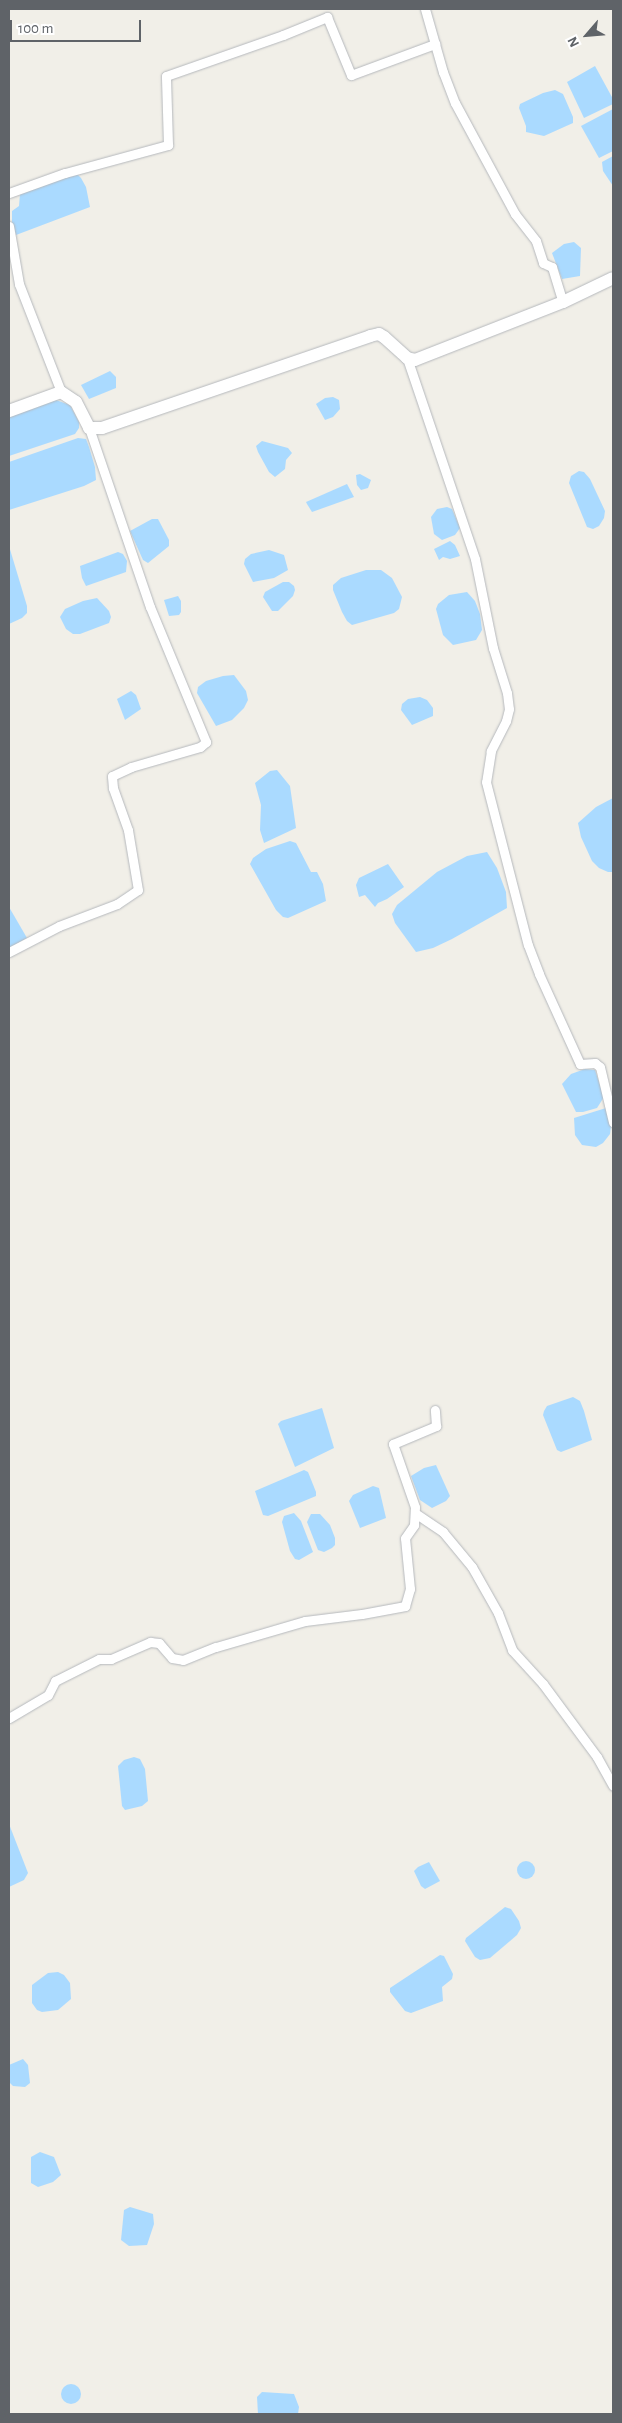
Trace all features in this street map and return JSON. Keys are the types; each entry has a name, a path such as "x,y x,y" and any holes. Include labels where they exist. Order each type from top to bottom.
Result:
{"main road":[{"path":"9,411 61,392 76,402 89,428 102,428 379,334 407,358 415,360 445,350 563,302 613,278"}],"street":[{"path":"425,9 443,72 466,125 515,214 536,241 544,263 552,267 563,302"},
{"path":"9,192 65,173 168,145 166,76 273,39 327,17 351,75 435,44"},
{"path":"9,226 19,284 61,392"},
{"path":"407,358 475,559 493,648 507,693 509,709 506,721 491,751 486,782 528,945 539,974 580,1064 595,1063 600,1067 608,1093 613,1122"},
{"path":"9,952 59,926 117,904 138,890 128,830 113,788 112,776 131,767 200,747 206,742 150,607 89,428"},
{"path":"9,1718 48,1695 55,1681 99,1659 111,1659 150,1642 160,1643 172,1658 183,1660 216,1647 306,1621 370,1613 405,1606 410,1589 404,1538 414,1525 415,1512 407,1482 393,1444 436,1426 435,1410"},
{"path":"415,1512 443,1532 472,1566 498,1613 512,1650 555,1700 597,1757 613,1786"}],"water":[{"path":"595,66 613,99 613,104 584,118 567,82"},
{"path":"555,90 563,94 573,117 573,123 544,136 526,132 526,126 519,108 520,104 543,93"},
{"path":"613,109 613,151 599,158 581,126"},
{"path":"613,156 613,186 603,171 602,162"},
{"path":"72,175 78,175 81,178 86,187 90,207 16,235 12,223 12,211 19,206 20,194"},
{"path":"574,242 581,248 580,276 562,279 552,253 564,244"},
{"path":"110,371 116,377 116,388 89,399 81,385"},
{"path":"333,397 339,400 340,409 333,417 325,420 316,404 325,398"},
{"path":"53,399 70,405 79,422 79,428 75,434 9,456 9,416"},
{"path":"78,438 86,439 95,467 96,480 84,486 9,510 9,462"},
{"path":"262,441 288,448 292,453 286,460 285,469 275,477 269,472 258,452 256,446"},
{"path":"579,471 584,472 590,479 605,511 604,518 599,526 593,529 587,527 569,483 571,476"},
{"path":"360,474 371,480 368,488 361,490 357,485 356,475"},
{"path":"347,484 354,497 312,512 306,502"},
{"path":"447,507 452,509 460,528 455,535 442,540 434,534 431,517 437,509"},
{"path":"152,519 158,519 169,540 169,546 148,563 143,560 130,531"},
{"path":"450,541 455,545 460,556 450,559 443,557 439,560 434,549"},
{"path":"9,546 27,606 27,613 22,618 9,624"},
{"path":"269,550 284,555 288,570 274,578 253,582 244,564 245,559 251,554"},
{"path":"118,552 123,554 127,561 126,572 86,586 82,578 80,566"},
{"path":"366,570 381,570 392,578 402,597 399,609 394,613 352,625 347,621 342,612 333,590 333,585 341,578"},
{"path":"283,582 289,582 294,586 293,596 278,611 272,611 263,597 265,592"},
{"path":"467,592 475,601 480,614 482,630 476,640 453,645 443,635 436,609 438,604 449,595"},
{"path":"178,596 181,601 181,612 179,615 169,616 164,600"},
{"path":"97,598 109,611 111,617 109,623 80,634 73,634 66,629 60,617 65,609 83,601"},
{"path":"234,675 246,691 248,700 244,708 232,720 216,726 197,693 198,687 206,681"},
{"path":"131,691 136,695 141,709 125,720 117,699"},
{"path":"420,697 427,700 433,708 433,716 412,725 401,710 402,704 408,699"},
{"path":"277,770 290,786 296,828 264,843 260,830 261,805 255,783 270,771"},
{"path":"613,798 613,872 608,872 599,868 592,861 581,837 578,823 596,807"},
{"path":"290,841 296,843 311,872 317,872 323,884 326,901 288,918 283,917 276,910 250,864 253,858 266,849"},
{"path":"487,852 497,868 506,892 507,908 452,939 433,948 416,952 395,923 392,914 397,905 437,872 467,856"},
{"path":"388,864 404,887 378,903 375,907 365,895 359,897 356,885 359,878"},
{"path":"9,907 27,938 9,949"},
{"path":"585,1069 595,1070 604,1097 597,1108 576,1112 562,1084 571,1074"},
{"path":"606,1108 611,1125 610,1134 603,1143 596,1147 582,1145 575,1135 574,1118"},
{"path":"573,1397 580,1401 592,1440 561,1452 557,1450 543,1415 547,1406"},
{"path":"322,1408 334,1448 295,1467 278,1424 281,1421"},
{"path":"436,1465 450,1496 446,1501 432,1508 420,1500 411,1476 424,1468"},
{"path":"304,1470 308,1472 316,1496 268,1516 263,1515 255,1491"},
{"path":"373,1486 379,1488 386,1518 360,1528 349,1501 353,1495"},
{"path":"294,1513 301,1521 313,1552 299,1560 295,1559 290,1551 282,1522 284,1516"},
{"path":"311,1514 320,1514 330,1525 335,1538 335,1545 324,1552 318,1550 307,1522"},
{"path":"134,1757 140,1759 145,1769 148,1801 142,1806 125,1810 122,1806 118,1766 124,1760"},
{"path":"9,1824 28,1873 24,1880 9,1887"},
{"path":"526,1861 532,1864 535,1870 532,1876 526,1879 520,1876 517,1870 520,1864"},
{"path":"429,1862 440,1881 425,1889 421,1886 414,1871"},
{"path":"505,1907 511,1909 521,1928 517,1935 490,1958 480,1960 475,1957 465,1941 466,1938"},
{"path":"440,1955 444,1956 453,1974 452,1979 442,1987 443,2001 411,2013 405,2011 390,1992 390,1988"},
{"path":"58,1972 64,1975 70,1983 71,1999 58,2010 42,2012 37,2010 32,2003 32,1985 48,1973"},
{"path":"23,2059 28,2065 30,2083 25,2087 13,2086 9,2082 9,2065"},
{"path":"40,2152 54,2157 61,2175 53,2182 38,2187 31,2183 31,2157"},
{"path":"130,2207 153,2214 154,2224 147,2245 129,2246 121,2240 124,2210"},
{"path":"67,2384 75,2384 81,2390 81,2398 75,2404 67,2404 61,2398 61,2390"},
{"path":"262,2392 294,2394 299,2407 298,2414 258,2414 257,2397"}]}
